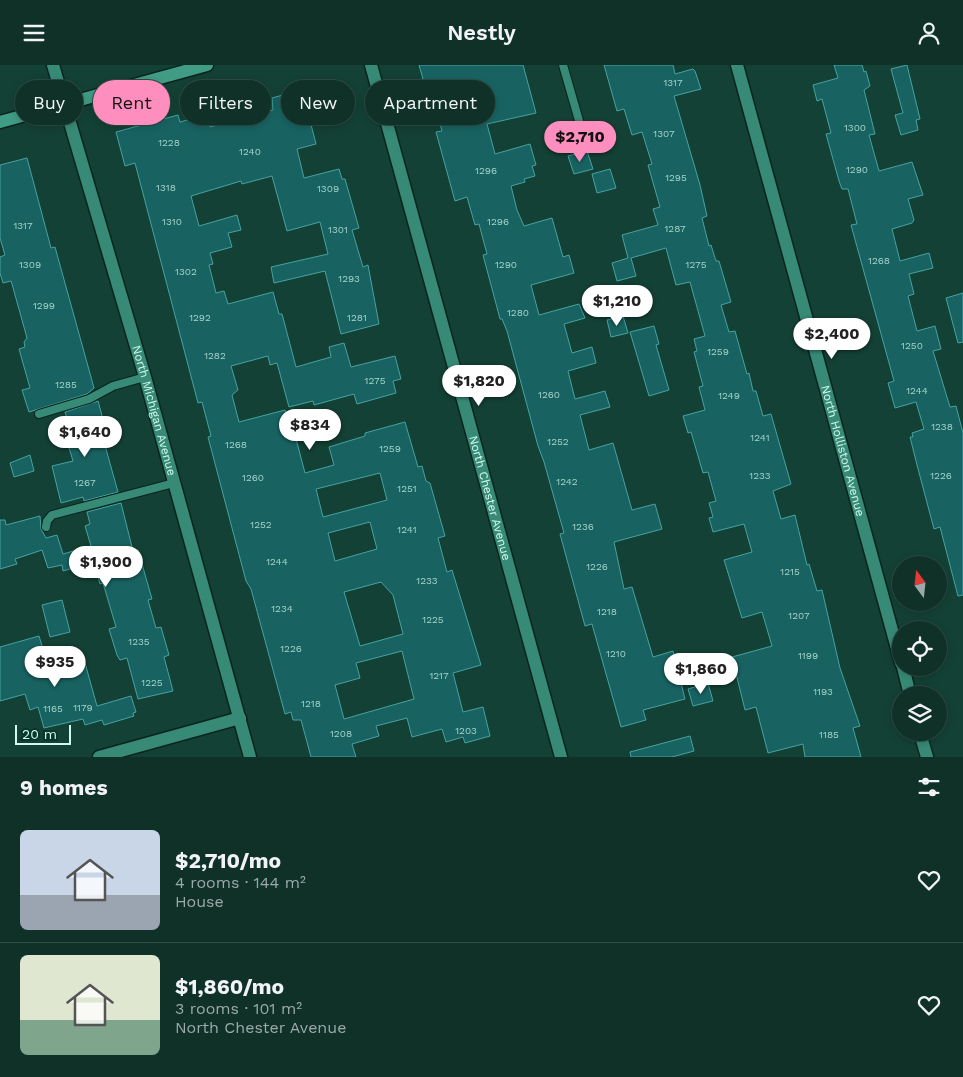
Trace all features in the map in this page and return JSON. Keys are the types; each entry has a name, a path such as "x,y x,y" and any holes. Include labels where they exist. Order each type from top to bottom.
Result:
{"main road":[{"path":"83,98 207,65"},
{"path":"0,123 15,118"}],"street":[{"name":"North Michigan Avenue","path":"52,65 57,80"},
{"name":"North Chester Avenue","path":"371,65 561,757"},
{"name":"North Holliston Avenue","path":"737,65 892,630"},
{"name":"North Michigan Avenue","path":"71,125 145,377 250,757"},
{"path":"100,757 240,718"},
{"path":"922,741 927,757"}],"lane":[{"path":"563,65 582,131"},
{"path":"39,414 89,399 113,386 145,377"},
{"path":"46,527 52,515 174,483"}],"building":[{"path":"419,65 523,65 536,113 495,122 495,80 423,80"},
{"path":"604,65 673,65 675,74 693,69 695,71 701,89 674,96 700,185 707,216 702,218 709,246 711,245 716,261 719,261 731,302 721,305 729,332 735,331 747,374 749,373 753,391 756,391 763,416 771,414 791,484 773,491 781,519 795,515 807,565 809,564 817,591 822,590 840,668 860,726 853,728 861,757 805,757 803,744 768,753 756,707 745,710 732,657 772,646 762,612 742,618 724,560 752,552 744,524 713,532 709,518 713,517 709,503 716,501 708,472 703,473 691,432 688,433 683,416 705,410 699,387 703,386 694,352 697,351 694,339 705,336 690,282 676,285 666,248 631,258 636,276 617,281 612,263 628,258 622,235 658,225 653,209 660,207 648,165 652,164 642,132 632,135 624,109 617,111"},
{"path":"834,65 862,65 864,72 866,71 870,86 864,90 875,134 869,135 879,171 912,162 923,195 908,199 914,220 912,223 892,229 900,261 929,253 933,268 909,274 914,294 908,296 917,331 935,326 941,349 933,351 950,407 956,406 963,433 963,595 958,596 940,527 934,529 910,437 913,437 912,433 924,429 916,402 895,408 888,383 894,381 851,225 857,224 848,189 842,189 839,181 826,134 831,133 822,99 817,101 813,85 838,78"},
{"path":"907,65 920,119 916,120 918,130 901,135 895,115 903,113 891,69"},
{"path":"281,96 281,125 311,125 316,144 297,149 304,178 339,169 342,179 345,179 359,228 352,230 363,267 368,265 379,324 341,334 325,271 274,283 271,267 328,254 320,222 287,231 272,176 242,184 241,181 191,196 199,226 237,215 241,230 228,233 232,247 210,253 213,264 209,265 216,293 224,291 228,304 273,292 279,314 282,314 296,367 331,357 329,347 344,343 351,367 395,356 401,379 393,381 396,393 357,404 354,394 314,405 313,401 289,407 277,363 270,365 268,356 231,366 238,390 232,395 239,422 285,410 292,436 295,435 305,473 334,465 329,447 365,436 365,433 405,422 418,467 422,466 426,481 430,483 445,536 438,538 447,572 452,570 481,665 453,673 463,712 483,707 490,736 465,743 463,737 446,742 442,729 412,737 407,718 376,726 379,736 352,744 356,757 311,757 301,720 293,720 291,712 285,714 251,589 246,581 208,437 211,436 202,402 198,403 135,163 125,166 116,132 142,125 170,125 170,117 178,115 180,125 209,125 210,127 217,125 271,125 271,111 273,110 272,98","holes":["380,473 387,500 323,517 316,489","370,522 377,549 335,561 328,533","381,582 393,595 403,634 360,646 344,592","402,651 414,699 344,719 335,685 360,678 356,663"]},
{"path":"440,125 487,125 495,154 530,144 536,165 532,166 535,176 524,179 525,182 511,186 517,210 524,226 552,218 563,257 569,255 574,273 531,285 539,315 579,304 585,318 564,324 572,353 592,347 596,363 568,371 575,399 605,391 610,407 580,415 589,450 613,443 632,510 655,504 662,529 614,542 624,589 632,587 653,657 673,651 685,699 643,710 646,720 621,727 592,624 585,626 560,534 564,533 507,331 502,319 500,319 483,255 487,254 479,224 475,225 467,197 455,201 436,132 442,131"},
{"path":"587,151 593,169 574,174 568,156"},
{"path":"27,158 51,248 55,247 94,388 87,394 29,412 22,390 30,388 19,349 25,347 24,342 27,338 11,281 3,283 0,273 0,257 5,255 0,238 0,165"},
{"path":"610,169 616,188 597,193 592,174"},
{"path":"963,293 963,342 958,343 946,298"},
{"path":"623,316 628,333 611,337 607,320"},
{"path":"654,326 659,344 656,345 669,390 649,396 630,332"},
{"path":"98,401 104,423 99,424 118,492 84,501 83,497 61,503 52,466 73,461 66,438 72,436 65,412"},
{"path":"30,455 34,471 14,477 10,463"},
{"path":"121,503 133,551 138,550 152,599 148,600 156,628 161,627 169,655 164,657 173,691 138,699 127,658 120,660 117,655 109,629 116,627 103,583 100,584 94,562 63,571 62,565 48,568 42,550 15,559 17,564 0,569 0,520 5,520 6,525 40,516 41,529 46,538 57,535 63,554 91,546 85,526 90,524 87,512"},
{"path":"62,600 70,632 50,637 42,605"},
{"path":"39,636 50,672 85,663 97,706 131,696 136,712 133,713 134,716 104,725 102,720 85,725 83,719 44,728 38,707 30,710 25,694 0,701 0,647"},
{"path":"708,683 713,701 693,706 688,689"},
{"path":"690,736 694,751 672,757 631,757 630,752"}]}
